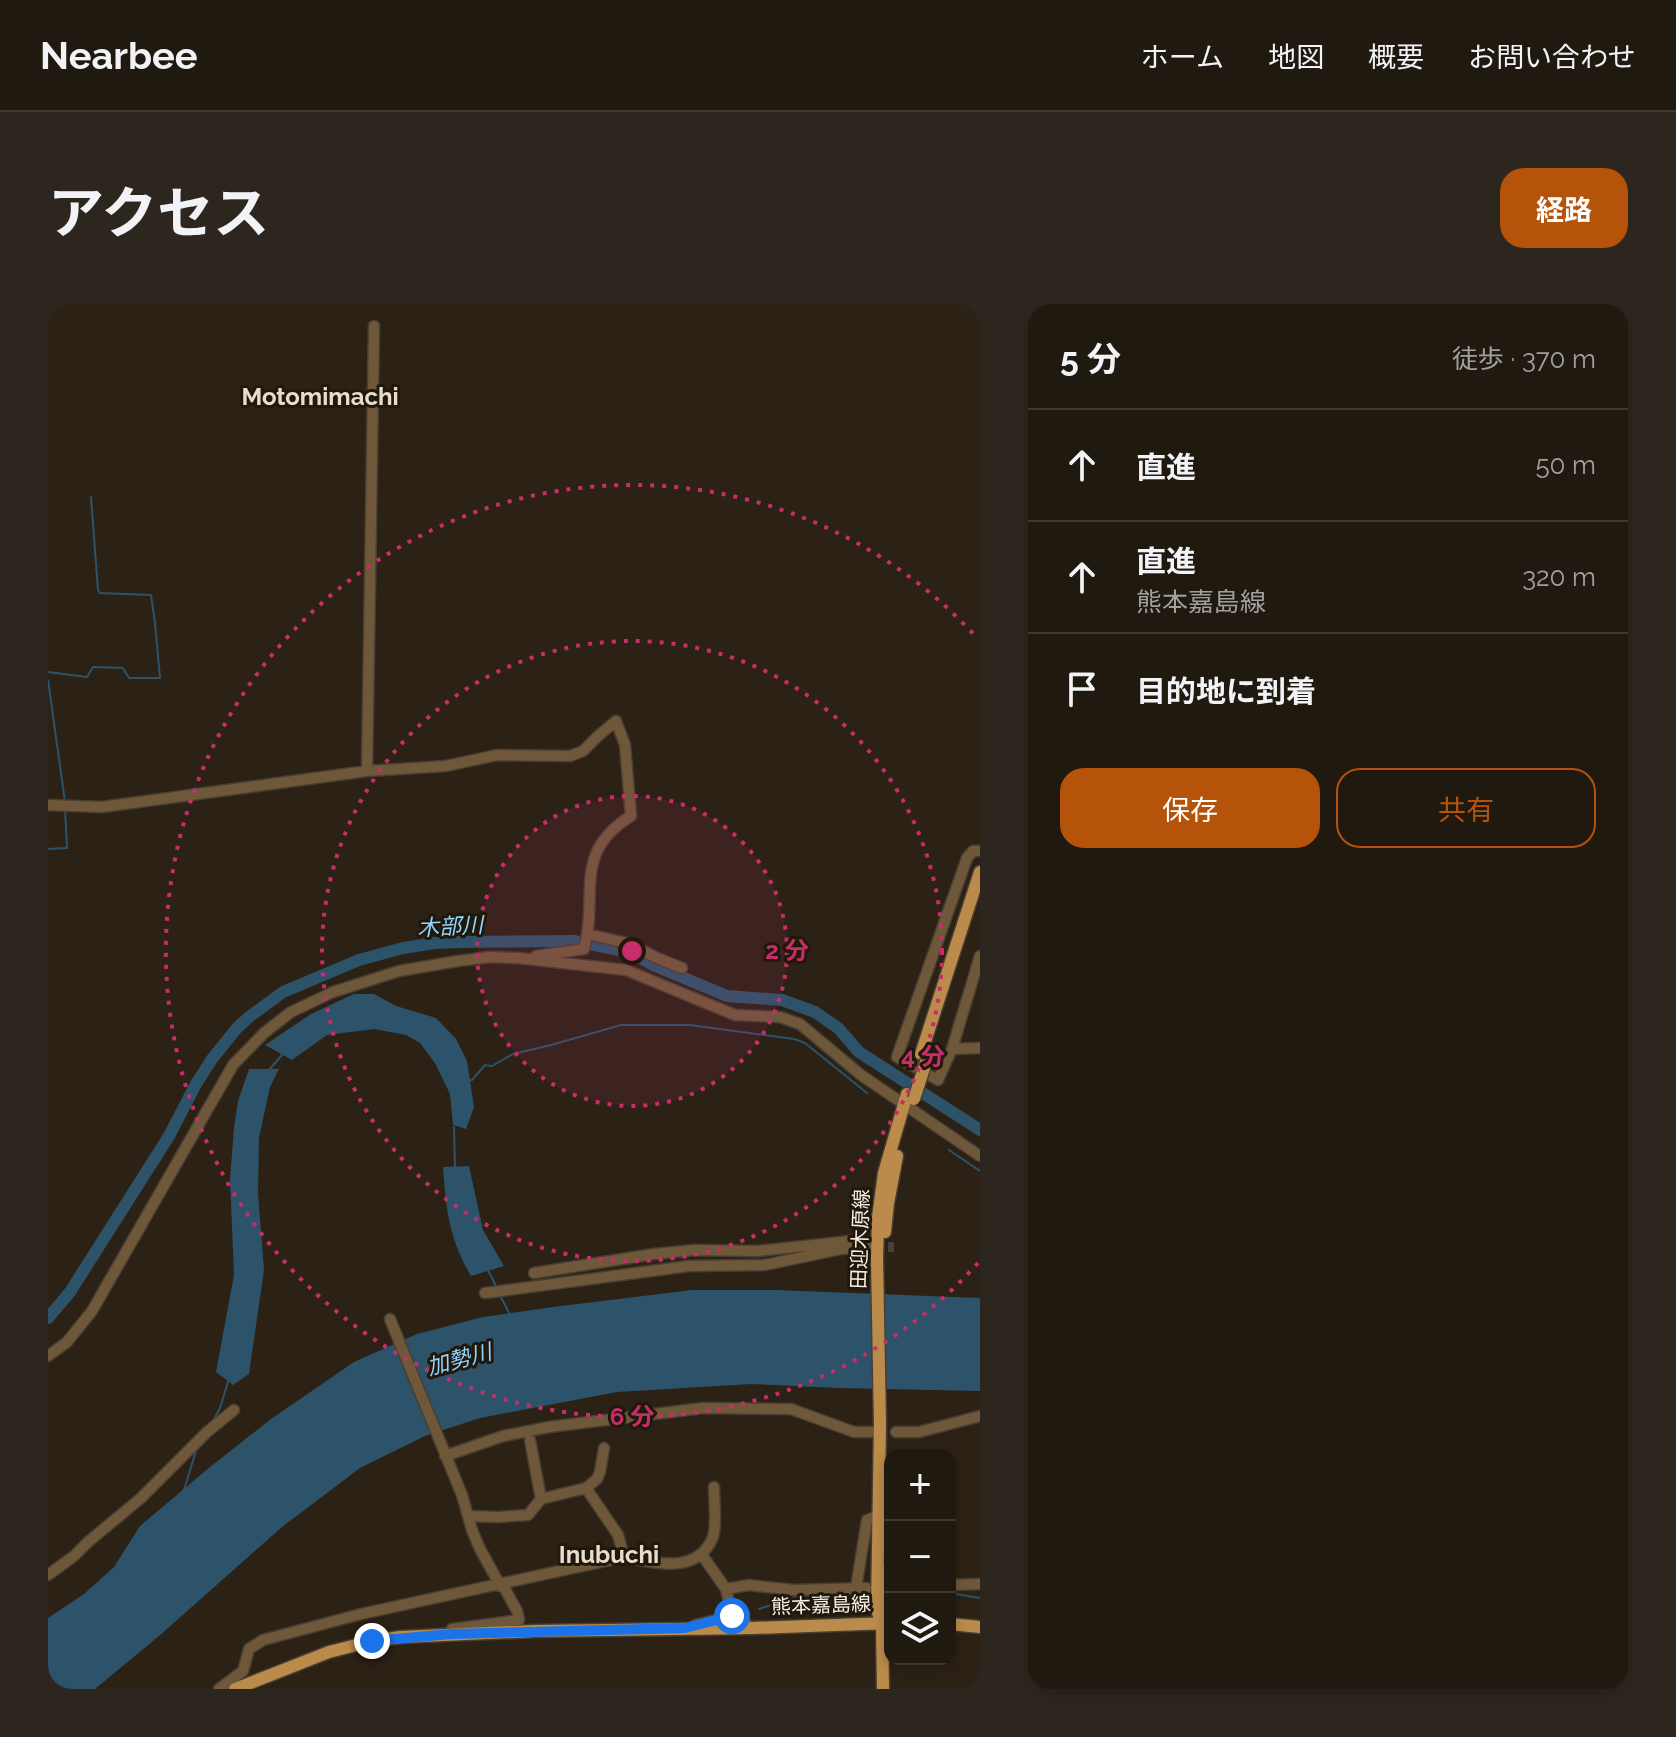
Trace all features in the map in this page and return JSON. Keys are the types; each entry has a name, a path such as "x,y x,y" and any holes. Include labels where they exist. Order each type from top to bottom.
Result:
{"main road":[{"name":"田迎木原線","path":"884,1449 881,1286 890,1191 909,1102 980,872"},
{"name":"田迎木原線","path":"924,1055 980,898"},
{"name":"田迎木原線","path":"884,1521 886,1593"},
{"name":"熊本嘉島線","path":"235,1689 315,1657 351,1646 400,1637 884,1623"},
{"path":"956,1625 980,1627"},
{"name":"田迎木原線","path":"883,1689 884,1631"}],"street":[{"path":"367,771 374,326"},
{"path":"48,805 102,807 367,771 446,766 497,755 570,756 583,751 616,721 625,745 631,816 616,826 600,845 594,858 588,936 584,949 518,958"},
{"path":"980,851 973,851 967,858 897,1057 938,1080 952,1049 980,956"},
{"path":"588,936 630,944 682,968"},
{"path":"48,1356 67,1342 92,1311 233,1065 277,1021 313,1000 399,971 490,957 626,970 735,1015 780,1017 800,1024 861,1075 909,1102 980,1156"},
{"path":"952,1049 980,1048"},
{"path":"485,1293 689,1266 765,1265 841,1249 867,1247 857,1240 757,1251 694,1250 534,1273"},
{"path":"390,1319 480,1549 505,1589 519,1620 452,1629 451,1634"},
{"path":"445,1456 503,1436 549,1427 703,1408 791,1409 854,1432 872,1432"},
{"path":"48,1575 141,1498 207,1432 234,1410"},
{"path":"896,1432 919,1432 980,1416"},
{"path":"530,1440 541,1499"},
{"path":"469,1516 528,1515 541,1499 586,1488 597,1479 604,1448"},
{"path":"219,1689 243,1671 249,1649 263,1640 361,1614 624,1557 685,1564 702,1555 714,1536 714,1487"},
{"path":"586,1488 618,1535 624,1557"},
{"path":"726,1589 749,1585 794,1590 861,1588 867,1520 884,1518"},
{"path":"702,1555 726,1589 732,1616"},
{"path":"956,1585 980,1584"},
{"path":"685,1628 732,1616 753,1628"}],"water":[{"path":"354,994 374,994 396,1006 436,1018 456,1039 467,1061 474,1107 466,1129 453,1125 450,1094 435,1063 420,1043 406,1035 374,1029 327,1035 292,1060 265,1045 311,1014"},
{"path":"249,1069 279,1069 270,1087 259,1138 258,1193 264,1270 249,1374 233,1385 216,1372 234,1275 230,1180 234,1127 238,1101"},
{"path":"469,1166 483,1230 504,1266 471,1276 450,1223 443,1167"},
{"name":"加勢川","path":"692,1290 980,1298 980,1391 751,1384 617,1392 480,1418 425,1436 360,1468 282,1527 95,1689 48,1689 48,1618 84,1594 114,1567 140,1526 210,1467 271,1419 354,1362 417,1334 483,1317"}],"waterway":[{"path":"48,672 87,677 93,667 123,668 129,678 160,678 151,595 100,593 98,590 91,497"},
{"path":"48,680 65,802"},
{"path":"48,849 67,848 65,808"},
{"name":"木部川","path":"48,1318 70,1292 169,1136 196,1084 237,1028 283,992 359,960 403,948 435,943 574,941 630,952 727,996 782,1000 815,1012 838,1028 859,1052 980,1130"},
{"path":"468,1081 485,1065 492,1066 513,1054 621,1025 690,1025 805,1043 867,1093"},
{"path":"268,1071 282,1055"},
{"path":"454,1127 455,1168"},
{"path":"949,1150 980,1171"},
{"path":"487,1268 497,1288"},
{"path":"501,1297 509,1313"},
{"path":"213,1421 228,1382"},
{"path":"184,1490 198,1447"},
{"path":"759,1609 798,1596 869,1594"},
{"path":"956,1594 980,1598"}],"tunnel":[{"path":"873,1247 894,1247"}],"district":[{"name":"Motomimachi","path":"320,396"},
{"name":"Inubuchi","path":"609,1554"}],"route":[{"path":"372,1641 451,1634 685,1628 732,1616"}]}
